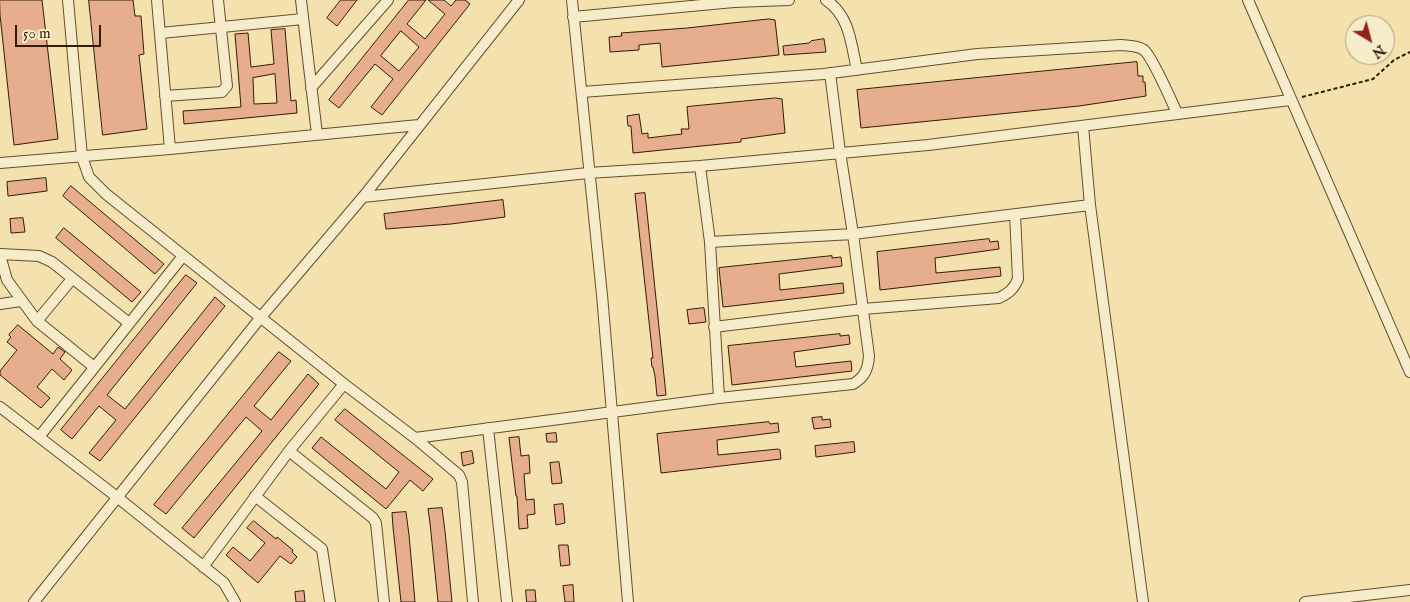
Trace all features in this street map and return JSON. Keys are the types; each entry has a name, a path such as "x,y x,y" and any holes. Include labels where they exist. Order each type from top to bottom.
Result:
{"street":[{"path":"68,0 82,157 89,177 97,186 184,256 344,384 415,438 461,478 472,602"},
{"path":"157,0 170,149"},
{"path":"166,96 222,92 225,90 227,86 218,0"},
{"path":"301,0 317,134"},
{"path":"311,88 388,0"},
{"path":"34,602 262,317 363,197 519,0"},
{"path":"572,0 588,173 602,295 628,602"},
{"path":"573,17 734,2 789,0"},
{"path":"826,0 844,18 857,70"},
{"path":"1248,0 1410,372"},
{"path":"161,33 303,19"},
{"path":"582,92 830,73 977,54 1121,45 1135,46 1143,50 1150,58 1177,113"},
{"path":"415,438 719,398 852,384 860,380 866,373 869,356 854,234 840,152 830,73"},
{"path":"363,197 588,173 700,166 928,145 1290,100"},
{"path":"0,163 419,125"},
{"path":"1083,126 1090,205 1143,602"},
{"path":"700,166 710,242 719,398"},
{"path":"710,242 854,234 1090,205"},
{"path":"714,327 863,309 999,298 1015,287 1018,279 1015,214"},
{"path":"94,367 37,320 6,280 0,254 40,256 52,262 129,323"},
{"path":"39,436 184,256"},
{"path":"37,320 72,279"},
{"path":"0,304 21,300"},
{"path":"203,567 289,451 344,384"},
{"path":"0,407 117,497 224,583 235,602"},
{"path":"488,428 507,602"},
{"path":"289,451 373,518 376,523 384,602"},
{"path":"255,496 322,549 330,602"},
{"path":"1305,602 1410,590"}],"path":[{"path":"1290,100 1373,79 1394,60 1410,52"}],"building":[{"path":"0,0 42,0 58,139 14,145"},
{"path":"89,0 133,0 135,16 141,16 144,54 139,55 147,129 103,135"},
{"path":"341,0 357,0 337,26 327,18"},
{"path":"409,0 426,0 407,24 425,39 445,14 428,0 444,0 451,6 456,0 465,0 470,4 382,115 371,107 393,79 375,64 339,108 329,100","holes":["401,31 419,47 399,71 381,56"]},
{"path":"769,19 775,20 779,55 662,67 660,43 639,45 639,50 610,52 609,37 622,36 621,33"},
{"path":"285,29 291,101 296,100 297,113 184,124 183,111 241,107 235,34 248,33 251,67 274,64 271,30","holes":["275,74 277,103 254,104 253,78"]},
{"path":"824,39 826,52 784,55 783,46"},
{"path":"1137,62 1138,76 1143,76 1143,82 1145,82 1146,96 1079,106 861,128 857,90"},
{"path":"782,99 785,133 741,139 741,142 633,153 631,126 628,126 627,116 639,114 642,134 648,133 648,138 682,134 681,129 689,129 687,107"},
{"path":"46,178 47,191 8,196 7,182"},
{"path":"71,186 164,264 155,274 63,196"},
{"path":"645,193 666,395 657,396 651,358 653,358 635,194"},
{"path":"503,200 505,217 451,224 386,229 384,214"},
{"path":"23,218 25,232 11,233 10,219"},
{"path":"64,228 141,292 132,302 56,238"},
{"path":"989,239 990,242 998,241 999,249 935,258 936,273 1000,267 1001,276 880,290 877,252"},
{"path":"832,256 832,258 841,257 842,266 779,274 780,290 843,283 844,293 723,307 719,268"},
{"path":"186,275 197,283 107,395 125,409 215,297 225,306 100,461 89,453 116,420 99,406 72,439 61,430"},
{"path":"704,308 706,322 689,324 687,310"},
{"path":"18,325 53,354 58,347 65,352 60,359 72,370 64,380 52,369 37,387 50,398 41,408 0,375 0,371 17,350 7,342 11,337 9,335"},
{"path":"840,334 840,336 849,335 850,344 794,352 796,367 851,361 852,371 732,385 728,346"},
{"path":"279,352 291,361 254,406 271,420 308,374 319,384 194,538 182,528 262,431 246,417 166,514 154,505"},
{"path":"345,409 433,479 423,491 410,480 386,509 312,448 321,437 386,489 399,472 335,420"},
{"path":"822,417 822,420 830,419 831,427 814,429 812,418"},
{"path":"769,422 770,424 778,423 779,432 717,440 718,455 778,449 780,450 781,459 661,473 657,434"},
{"path":"556,433 557,442 547,442 546,434"},
{"path":"519,437 521,456 529,455 530,473 524,474 526,500 534,499 535,514 527,515 528,528 519,529 517,496 509,438"},
{"path":"854,442 855,452 816,457 815,446"},
{"path":"472,451 474,463 463,466 461,453"},
{"path":"559,462 562,483 552,484 550,463"},
{"path":"563,504 565,523 556,525 554,505"},
{"path":"442,508 452,602 438,602 428,509"},
{"path":"406,512 415,602 401,602 393,527 392,513"},
{"path":"254,521 293,550 292,552 297,557 291,564 280,556 258,583 226,555 233,547 250,561 265,543 247,528"},
{"path":"559,545 568,545 570,565 561,566"},
{"path":"573,585 574,602 565,602 563,586"},
{"path":"526,590 535,590 536,602 527,602"},
{"path":"304,591 305,602 296,602 295,592"}]}
